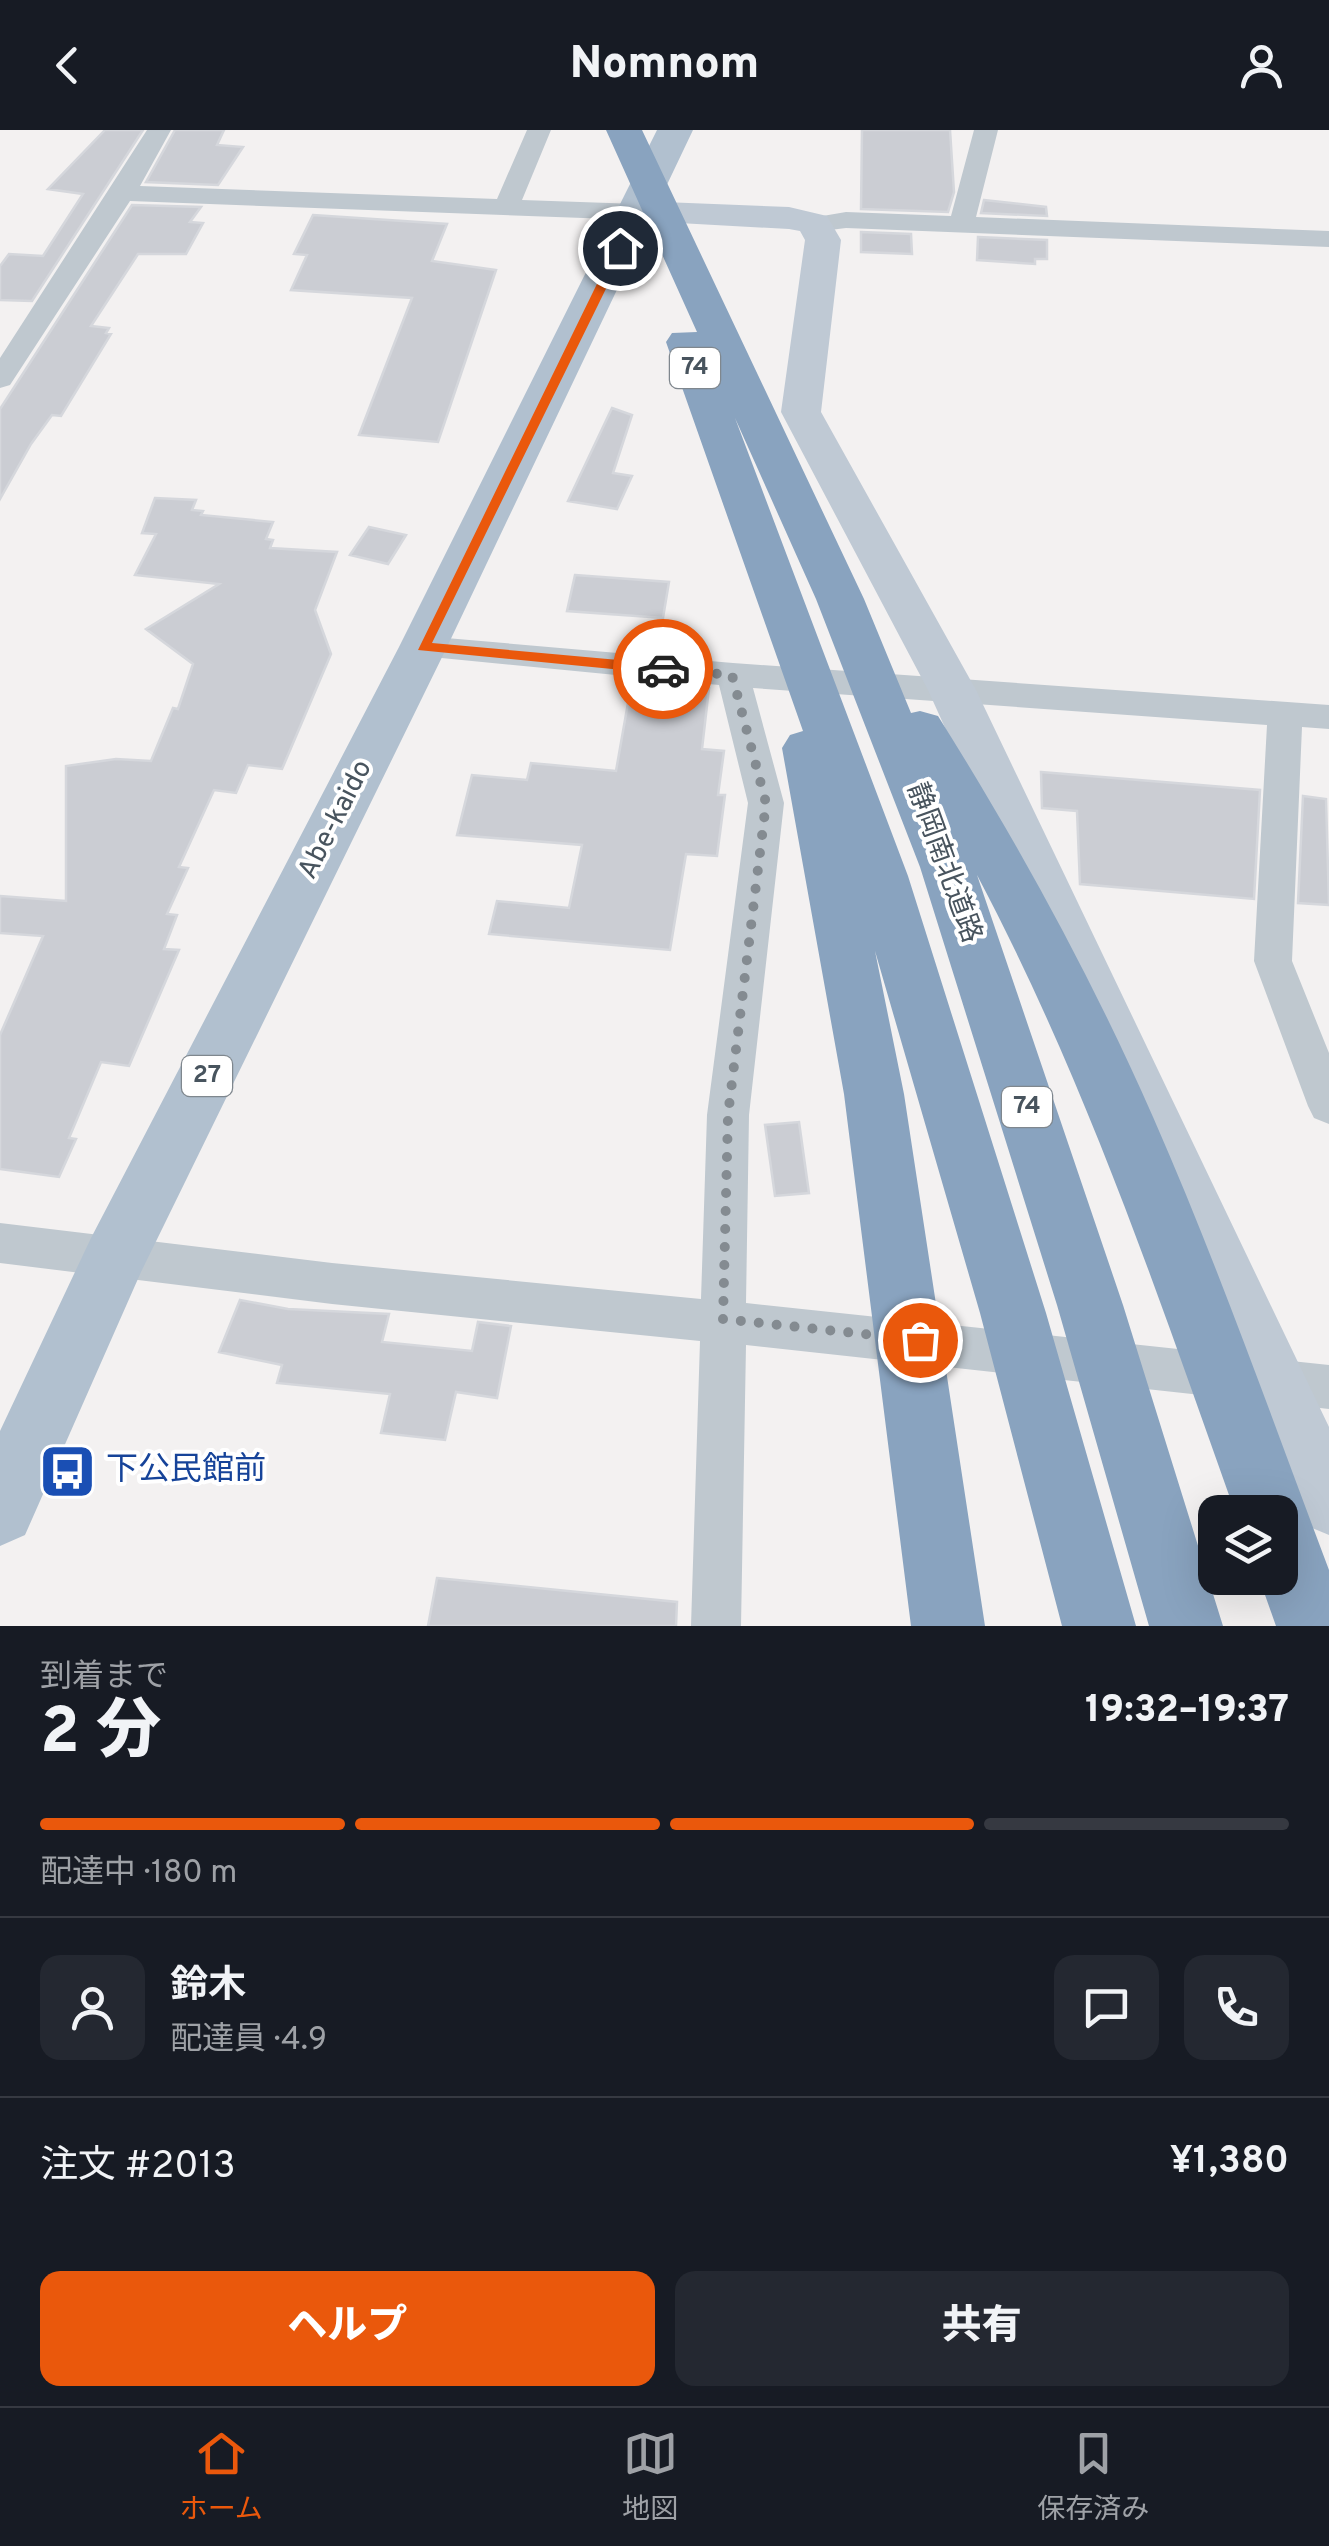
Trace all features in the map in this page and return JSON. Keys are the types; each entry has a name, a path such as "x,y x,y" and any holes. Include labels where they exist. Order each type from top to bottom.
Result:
{"highway":[{"name":"静岡南北道路","path":"604,130 812,603 959,902 1084,1287 1186,1626"},
{"name":"静岡南北道路","path":"624,130 812,603 881,876 1014,1313 1099,1626"},
{"path":"812,603 988,840 1098,1060 1265,1495"},
{"path":"812,603 874,1094 948,1626"},
{"path":"1298,1585 1313,1626"}],"main road":[{"name":"Abe-kaido","path":"0,1510 114,1259 423,647 675,130"}],"street":[{"path":"0,378 123,193 158,130"},
{"path":"506,208 539,130"},
{"path":"961,226 986,130"},
{"path":"123,193 788,218 814,224 846,220 1329,239"},
{"path":"814,224 822,240 801,412 952,690 1329,1501"},
{"path":"423,647 732,675 1329,717"},
{"path":"716,1626 728,1115 766,803 732,675"},
{"path":"1285,713 1273,961 1329,1106"},
{"path":"0,1243 114,1259 723,1319 1329,1387"}],"building":[{"path":"105,130 143,130 32,301 0,300 0,266 9,254 43,256 83,194 48,189"},
{"path":"175,130 224,130 217,145 243,147 218,185 146,182"},
{"path":"862,130 950,130 954,192 948,212 861,209"},
{"path":"984,200 1046,207 1047,216 981,213"},
{"path":"132,205 201,207 190,222 203,223 186,254 138,254 91,326 109,328 106,333 111,334 61,416 52,415 31,444 0,499 0,409"},
{"path":"313,215 447,224 432,261 496,270 438,442 359,435 412,298 291,290 307,255 294,254"},
{"path":"861,232 911,234 912,254 861,252"},
{"path":"978,237 1047,240 1047,259 1035,259 1035,264 977,260"},
{"path":"612,408 632,415 613,473 632,476 617,509 568,501"},
{"path":"155,498 196,500 192,510 203,511 201,515 273,522 266,539 273,540 270,548 337,552 315,610 331,654 282,769 248,765 236,793 214,790 179,867 188,868 167,914 177,915 164,949 179,950 129,1066 101,1062 69,1138 76,1139 59,1177 0,1169 0,1035 43,936 0,933 0,896 66,901 66,766 116,759 151,761 173,708 178,709 193,664 146,629 219,584 135,575 156,534 142,533"},
{"path":"369,527 406,535 388,564 350,555"},
{"path":"575,575 669,582 663,618 567,611"},
{"path":"639,635 682,638 679,655 636,651"},
{"path":"632,680 709,688 702,749 724,751 718,795 725,795 717,856 686,854 670,950 489,934 497,901 569,908 582,845 457,835 472,775 527,780 531,763 616,771"},
{"path":"1041,772 1260,790 1254,899 1080,884 1077,811 1042,808"},
{"path":"1303,796 1326,799 1329,905 1298,903"},
{"path":"799,1122 809,1193 775,1196 765,1125"},
{"path":"240,1300 288,1309 389,1314 382,1342 472,1351 478,1322 511,1326 497,1398 456,1392 445,1440 381,1433 390,1394 277,1383 282,1365 219,1352"},
{"path":"437,1578 677,1602 676,1626 428,1626"}],"way so far":[{"path":"663,669 732,675 766,803 728,1115 723,1319 920,1340"}],"place":[{"name":"下公民館前","path":"67,1471"}],"route":[{"path":"620,248 423,647 663,669"}]}
